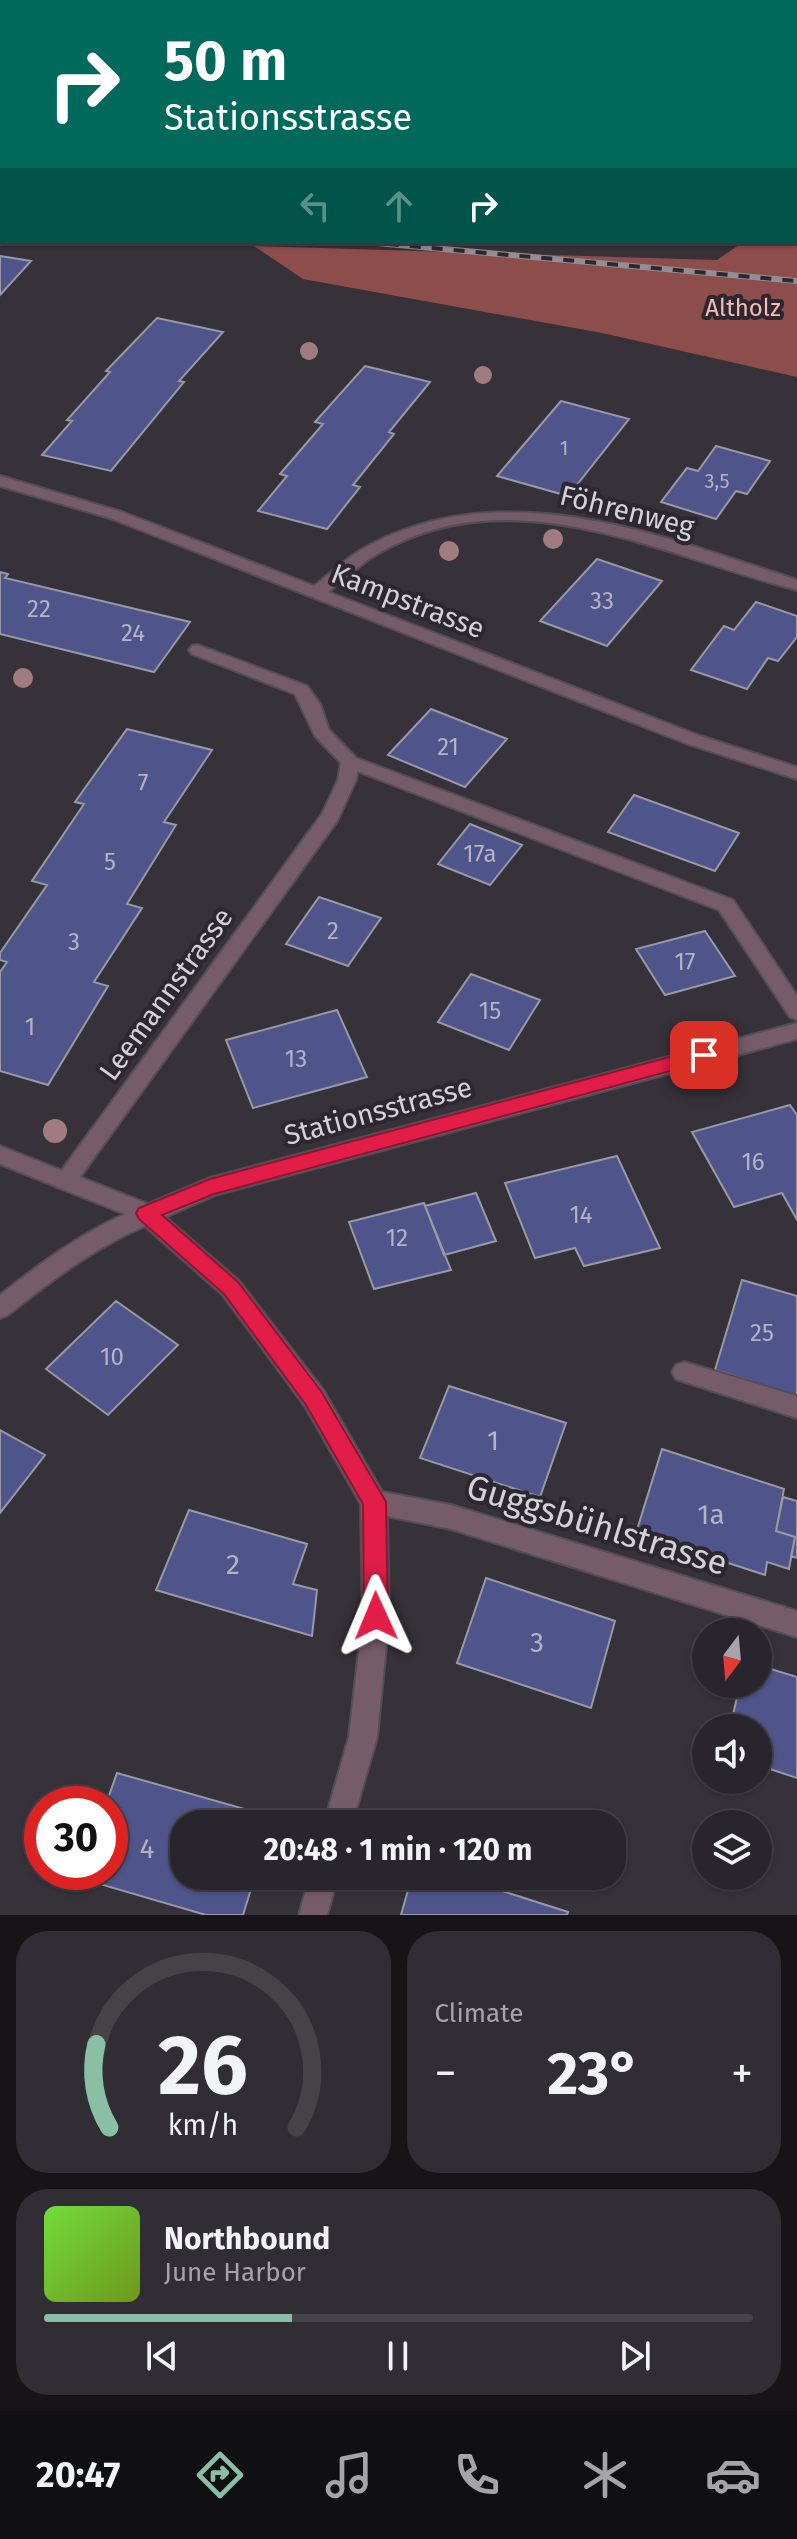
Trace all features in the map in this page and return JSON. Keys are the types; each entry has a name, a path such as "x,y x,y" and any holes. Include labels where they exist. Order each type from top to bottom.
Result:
{"street":[{"name":"Kampstrasse","path":"0,481 116,515 694,740 797,773"},
{"name":"Föhrenweg","path":"316,593 374,550 396,539 465,520 513,517 553,518 592,524 797,585"},
{"path":"198,650 301,690 311,704 321,732 350,762 726,905 797,1012"},
{"name":"Leemannstrasse","path":"65,1181 330,816 347,780 350,762"},
{"name":"Stationsstrasse","path":"0,1308 64,1258 146,1213 210,1187 797,1031"},
{"path":"0,1155 146,1213 231,1288 314,1398 374,1502 375,1631 363,1737 342,1810"},
{"path":"684,1372 797,1407"},
{"name":"Guggsbühlstrasse","path":"374,1502 451,1517 797,1624"},
{"path":"313,1915 320,1890"}],"green space":[{"name":"Altholz","path":"733,244 797,244 797,377 602,333 303,279 254,246 717,260 739,245"}],"building":[{"path":"0,256 31,261 0,295"},
{"path":"157,318 223,332 179,381 184,382 111,471 42,455 72,421 67,420 110,372 106,371"},
{"path":"365,366 430,382 389,432 394,434 353,485 360,487 327,529 258,511 287,476 280,474 323,424 315,422"},
{"path":"561,401 629,419 568,496 497,476"},
{"path":"716,446 770,461 747,494 736,491 716,519 661,502 687,468 698,471"},
{"path":"597,559 662,581 607,646 540,621"},
{"path":"0,572 8,574 5,578 190,622 154,672 0,634"},
{"path":"756,602 797,616 797,637 778,661 768,658 747,689 691,670 724,626 734,630"},
{"path":"431,709 507,739 465,787 388,755"},
{"path":"127,729 212,750 164,822 176,825 127,904 142,908 94,982 108,986 48,1085 0,1071 0,972 7,962 0,960 0,953 47,885 32,881 84,804 75,802"},
{"path":"634,795 739,833 715,871 608,832"},
{"path":"470,824 522,845 490,885 438,864"},
{"path":"319,897 381,918 348,966 286,944"},
{"path":"705,931 735,976 665,995 636,949"},
{"path":"471,974 540,1000 509,1050 438,1022"},
{"path":"337,1010 367,1077 253,1108 226,1040"},
{"path":"790,1105 797,1115 797,1220 782,1193 734,1207 692,1132"},
{"path":"617,1156 660,1248 584,1266 575,1248 535,1258 505,1183"},
{"path":"476,1193 496,1241 444,1255 425,1206"},
{"path":"424,1203 451,1270 374,1289 349,1222"},
{"path":"742,1280 797,1296 797,1396 715,1370"},
{"path":"116,1301 178,1345 108,1415 46,1369"},
{"path":"449,1386 566,1423 540,1497 420,1458"},
{"path":"0,1430 45,1455 0,1513"},
{"path":"662,1449 784,1489 776,1531 795,1537 789,1569 767,1562 765,1575 636,1533"},
{"path":"783,1497 797,1501 797,1558 791,1556 795,1537 776,1531"},
{"path":"189,1510 307,1544 293,1584 317,1590 312,1636 156,1590"},
{"path":"486,1578 615,1621 591,1708 457,1663"},
{"path":"772,1669 797,1677 797,1778 772,1770 772,1714 733,1714 737,1698 772,1698"},
{"path":"117,1773 248,1810 170,1810 170,1890 251,1890 243,1915 206,1915 120,1890 128,1890 128,1786 112,1786"},
{"path":"408,1890 499,1890 568,1912 567,1915 401,1915"}],"railway":[{"path":"388,244 797,281"}],"route":[{"path":"376,1616 374,1502 314,1398 231,1288 146,1213 210,1187 704,1055"}]}
